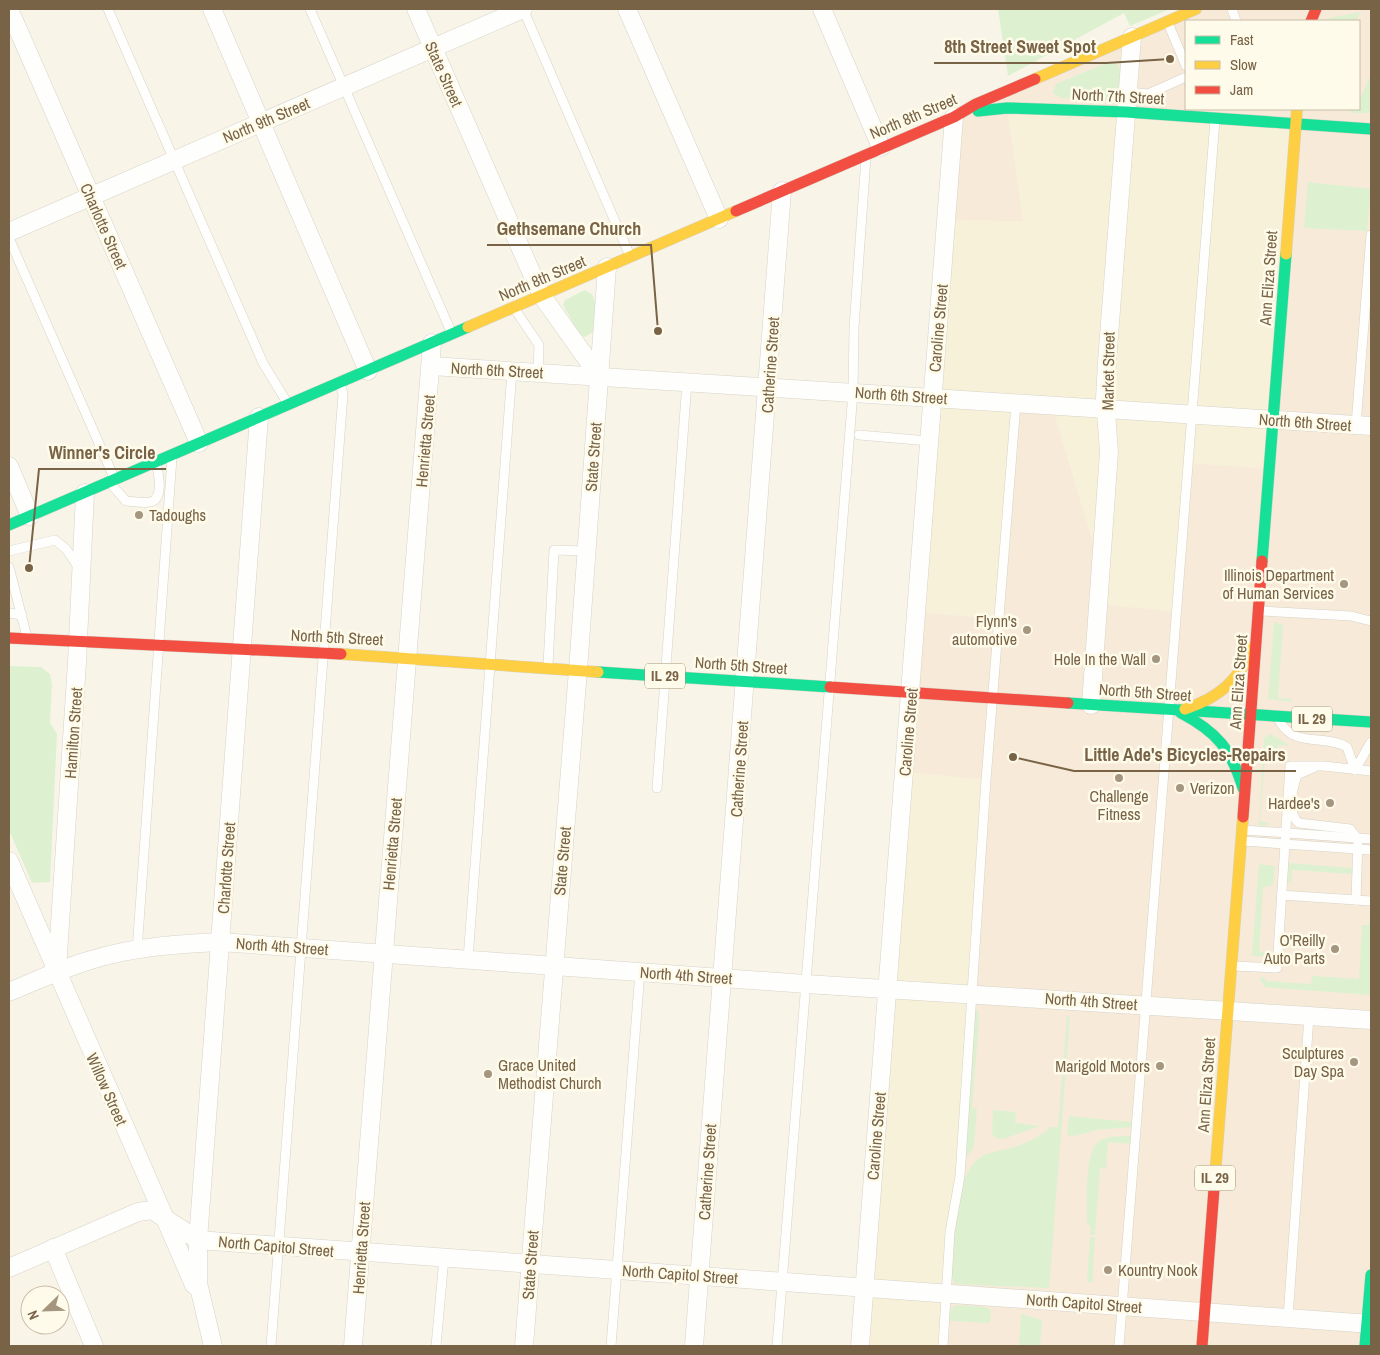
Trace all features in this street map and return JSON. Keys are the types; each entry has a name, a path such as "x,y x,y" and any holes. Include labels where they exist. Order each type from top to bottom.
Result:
{"main road":[{"name":"North 8th Street","path":"9,525 954,117 984,101 1168,21 1198,11"},
{"name":"North 7th Street","path":"954,117 994,108 1193,113 1215,118 1230,114 1296,124 1371,129"},
{"name":"Ann Eliza Street","path":"1202,1346 1231,966 1243,836 1297,110"},
{"name":"North 5th Street","path":"9,628 60,642 78,640 324,652 1173,711 1371,722"},
{"name":"North 5th Street","path":"9,638 27,634"},
{"path":"1173,711 1195,706 1224,692 1246,667 1258,634"},
{"path":"1173,711 1206,726 1226,748 1246,796"},
{"path":"1366,1346 1371,1275"}],"street":[{"name":"Charlotte Street","path":"9,9 199,443"},
{"path":"212,9 368,370"},
{"name":"State Street","path":"416,9 542,296 598,376"},
{"name":"North 9th Street","path":"9,232 523,9"},
{"path":"627,9 719,219"},
{"path":"822,9 874,150"},
{"name":"Market Street","path":"1091,705 1108,452 1106,409 1107,362 1132,37"},
{"name":"Caroline Street","path":"860,1346 954,117"},
{"name":"Catherine Street","path":"694,1346 769,387 782,191"},
{"name":"State Street","path":"524,1346 578,670 607,267"},
{"name":"Henrietta Street","path":"353,1346 432,343"},
{"name":"North 6th Street","path":"431,366 1364,426"},
{"name":"Charlotte Street","path":"213,1346 205,1316 197,1270 198,1240 259,417"},
{"path":"11,477 30,516"},
{"name":"Hamilton Street","path":"57,973 82,572 85,493"},
{"name":"Willow Street","path":"9,861 182,1256 205,1316"},
{"name":"North 4th Street","path":"9,992 90,960 137,950 191,943 220,942 383,952 806,984 1145,1004 1371,1020"},
{"path":"9,1268 138,1212 152,1210 162,1214"},
{"name":"North Capitol Street","path":"162,1214 198,1240 1369,1324"},
{"path":"53,1248 94,1346"}],"lane":[{"path":"108,9 264,363 288,405"},
{"path":"310,9 452,334"},
{"path":"523,9 630,257"},
{"path":"1168,21 1185,64"},
{"path":"1128,92 1148,94 1185,77"},
{"path":"1119,1346 1145,1004 1173,711 1192,414 1215,118"},
{"path":"777,1346 853,392 854,328 874,150"},
{"path":"1364,426 1371,235"},
{"path":"9,238 112,481 126,501 150,502 155,500 159,481 156,462"},
{"path":"514,307 540,345 538,372"},
{"path":"468,959 512,371"},
{"path":"657,788 687,382"},
{"path":"271,1346 343,394 340,383"},
{"path":"943,1346 950,1232 960,1176 971,993 1016,403"},
{"path":"859,435 929,441"},
{"path":"137,950 172,455"},
{"path":"9,551 55,540 66,549 82,572"},
{"path":"547,668 554,550 586,551"},
{"path":"9,567 27,634"},
{"path":"1260,611 1351,616 1371,621"},
{"path":"9,613 22,615"},
{"path":"1276,717 1284,730 1292,736 1340,743 1347,747 1355,770"},
{"path":"1355,770 1371,742"},
{"path":"1231,966 1277,968 1284,834 1290,766 1324,766 1371,771"},
{"path":"1324,766 1306,770 1297,775 1291,808 1294,818 1299,823 1350,829 1358,839 1356,900"},
{"path":"1243,836 1284,834 1371,839"},
{"path":"1243,836 1284,845 1371,850"},
{"path":"1281,895 1371,901"},
{"path":"612,1346 640,971"},
{"path":"1288,1318 1309,1016"},
{"path":"436,1346 444,1258"}],"shaded area":[{"path":"1197,9 1371,9 1371,1346 943,1346 986,780 904,772 917,612 1000,619 1016,403 1052,406 1100,567 1098,604 1176,612 1187,463 1270,469 1296,124 1007,108 1023,221 946,220 954,117"},
{"path":"1007,108 1296,124 1270,469 1176,612 1098,605 1000,619 917,612 946,220"},
{"path":"904,772 986,780 944,1346 860,1346"}],"green space":[{"path":"998,9 1170,9 1130,26 1124,13 1008,76"},
{"path":"1360,12 1356,20 1326,20"},
{"path":"1111,61 1117,63 1120,77 1116,92 1111,100 1061,98 1053,93 1056,84"},
{"path":"1371,74 1371,113 1352,113 1349,110 1360,110 1360,99"},
{"path":"1308,182 1371,189 1367,231 1304,228"},
{"path":"585,290 592,294 596,304 593,332 585,337 580,335 563,305 565,300"},
{"path":"1274,622 1283,625 1278,698 1292,699 1292,702 1268,699"},
{"path":"9,666 41,667 50,674 52,685 50,723 57,734 50,882 32,883 9,830"},
{"path":"1270,734 1291,746 1278,745 1276,756 1265,757 1260,821 1272,824 1259,826 1264,738"},
{"path":"1289,863 1352,868 1352,874 1292,870 1291,883 1288,883"},
{"path":"1259,864 1275,866 1273,885 1263,887 1259,951 1268,953 1268,957 1252,956"},
{"path":"1370,911 1371,995 1264,987 1259,977 1263,977 1266,981 1311,984 1312,976 1359,979 1362,925 1369,925"},
{"path":"976,1010 978,1010 979,1020 972,1108 977,1109 974,1146 964,1161 973,1024"},
{"path":"1067,1016 1070,1016 1049,1288 955,1284 950,1267 951,1254 958,1202 970,1168 978,1159 987,1154 1021,1145 1040,1135 1050,1127 1058,1127"},
{"path":"993,1110 1016,1112 1015,1123 1040,1126 998,1139 992,1134"},
{"path":"1069,1116 1132,1122 1132,1127 1096,1130 1075,1136 1067,1135"},
{"path":"1132,1136 1132,1144 1108,1142 1106,1169 1100,1168 1095,1235 1090,1235 1091,1228 1087,1222 1087,1180 1090,1157 1098,1142 1106,1138"},
{"path":"1090,1237 1095,1238 1092,1283 1087,1282"},
{"path":"955,1305 985,1307 991,1310 990,1323 950,1321 950,1312"},
{"path":"1021,1314 1042,1320 1040,1346 1019,1346"}],"traffic: fast":[{"path":"978,111 1007,108 1126,112 1371,129"},
{"path":"1262,561 1286,254"},
{"path":"9,525 468,327"},
{"path":"598,672 830,687"},
{"path":"1068,703 1371,722"},
{"path":"1181,713 1204,727 1221,743 1233,762 1243,788"},
{"path":"1365,1346 1371,1275"}],"traffic: slow":[{"path":"1035,79 1196,9"},
{"path":"1286,254 1297,110"},
{"path":"468,327 736,211"},
{"path":"1185,709 1208,699 1226,686 1241,669 1253,647"},
{"path":"341,654 598,672"},
{"path":"1214,1189 1243,817"}],"traffic: jam":[{"path":"1311,20 1316,9"},
{"path":"736,211 954,117 976,104 1035,79"},
{"path":"1243,817 1262,561"},
{"path":"9,638 341,654"},
{"path":"830,687 1068,703"},
{"path":"1202,1346 1214,1189"}],"place":[{"name":"8th Street Sweet Spot","path":"1170,59"},
{"name":"Gethsemane Church","path":"658,331"},
{"name":"Tadoughs","path":"139,515"},
{"name":"Winner's Circle","path":"29,568"},
{"name":"Illinois Department of Human Services","path":"1344,584"},
{"name":"Flynn's automotive","path":"1027,630"},
{"name":"Hole In the Wall","path":"1156,659"},
{"name":"Little Ade's Bicycles-Repairs","path":"1013,757"},
{"name":"Challenge Fitness","path":"1119,778"},
{"name":"Verizon","path":"1180,788"},
{"name":"Hardee's","path":"1330,803"},
{"name":"O'Reilly Auto Parts","path":"1335,949"},
{"name":"Sculptures Day Spa","path":"1354,1062"},
{"name":"Marigold Motors","path":"1160,1066"},
{"name":"Grace United Methodist Church","path":"488,1074"},
{"name":"Kountry Nook","path":"1108,1270"}]}
